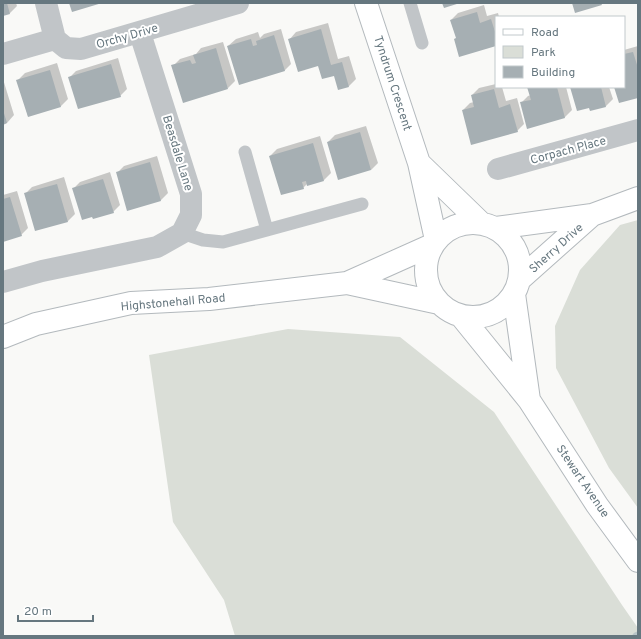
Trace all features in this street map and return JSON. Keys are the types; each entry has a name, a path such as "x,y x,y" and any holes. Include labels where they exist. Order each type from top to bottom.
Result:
{"street":[{"path":"3,54 55,39 46,3"},
{"name":"Orchy Drive","path":"55,39 66,48 81,49 140,33 238,3"},
{"name":"Tyndrum Crescent","path":"366,3 419,163 434,242"},
{"name":"Beasdale Lane","path":"140,33 191,194 191,215 182,233"},
{"name":"Corpach Place","path":"498,169 638,130"},
{"name":"Tyndrum Crescent","path":"419,163 488,225"},
{"name":"Sherry Drive","path":"488,225 592,215 638,198"},
{"name":"Sherry Drive","path":"517,287 592,215"},
{"path":"465,223 488,225 508,238 516,250 520,265 517,287 504,305 492,313 477,317 461,316 449,311 439,303 430,290 425,273 427,255 434,242 449,229 465,223"},
{"path":"3,282 42,271 157,247 182,233"},
{"name":"Highstonehall Road","path":"3,337 36,324 131,303 210,299 347,283 434,242"},
{"name":"Highstonehall Road","path":"347,283 439,303"},
{"name":"Stewart Avenue","path":"517,287 529,400"},
{"name":"Stewart Avenue","path":"461,316 529,400 597,505 638,561"}],"lane":[{"path":"410,3 422,43"},
{"path":"245,152 267,230"},
{"path":"182,233 203,240 223,242 362,204"}],"green space":[{"path":"638,220 638,508 609,468 556,368 555,326 580,270 620,225"},
{"path":"288,329 400,337 494,412 638,628 638,636 235,636 224,600 173,522 149,355"}],"building":[{"path":"3,3 7,3 10,14 3,16"},
{"path":"69,3 102,3 72,12"},
{"path":"442,3 460,3 444,8"},
{"path":"572,3 601,3 602,5 575,13"},
{"path":"477,12 480,23 491,19 495,32 495,46 459,57 454,39 456,38 450,20"},
{"path":"321,29 331,65 342,62 349,87 338,90 334,76 322,79 318,66 298,72 288,39"},
{"path":"274,35 285,71 239,85 227,46 251,39 253,46 257,45 256,41"},
{"path":"216,48 228,89 183,103 171,65 190,60 192,64 196,63 193,55"},
{"path":"633,52 638,68 638,98 619,103 614,88 625,88 625,54"},
{"path":"111,64 121,97 78,109 68,77"},
{"path":"50,70 61,107 28,117 16,80"},
{"path":"527,88 557,88 565,118 527,129 520,102 531,100"},
{"path":"570,88 601,88 606,107 590,111 589,108 577,111"},
{"path":"494,89 499,108 510,104 518,132 471,145 462,110 474,107 471,95"},
{"path":"3,110 7,123 3,125"},
{"path":"360,132 371,170 338,180 327,142"},
{"path":"313,143 324,181 307,186 306,181 302,182 304,189 281,195 269,156"},
{"path":"150,162 161,201 127,211 116,172"},
{"path":"103,179 114,213 93,219 92,217 82,220 72,188"},
{"path":"57,184 68,222 35,231 24,193"},
{"path":"10,197 22,236 3,242 3,199"}]}
